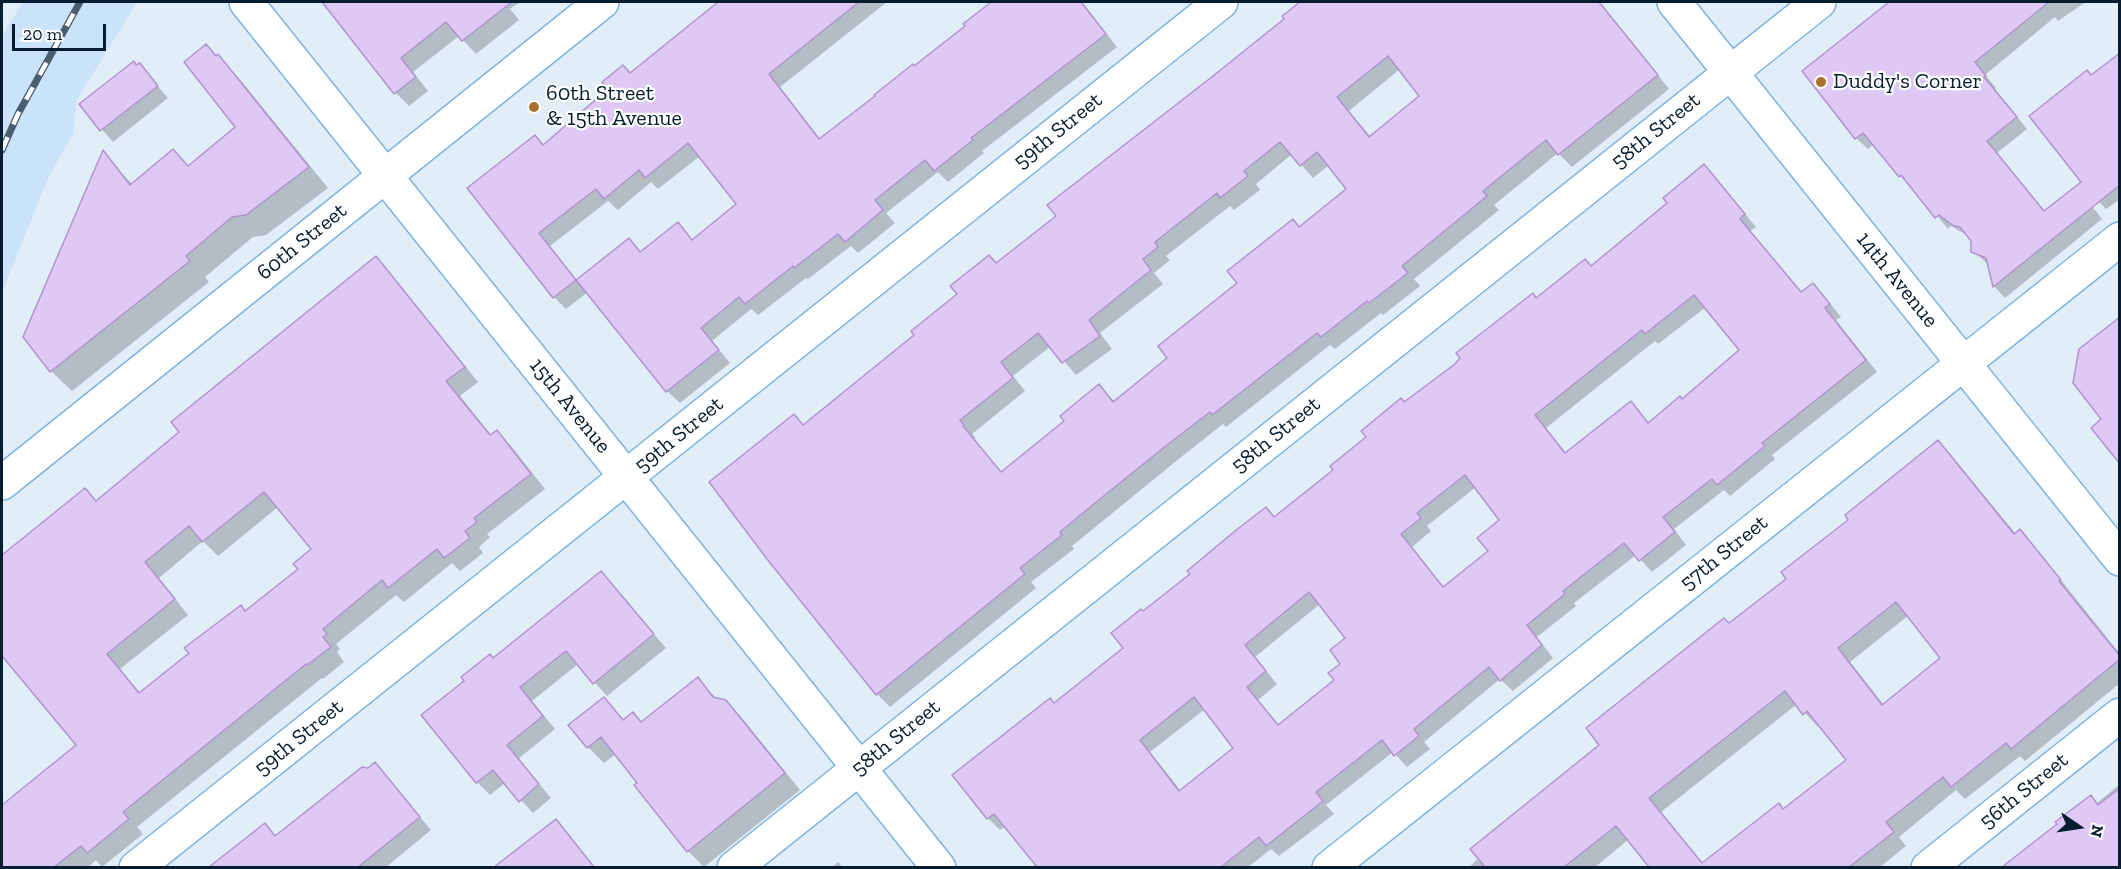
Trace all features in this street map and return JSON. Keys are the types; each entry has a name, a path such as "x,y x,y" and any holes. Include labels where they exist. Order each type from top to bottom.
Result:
{"street":[{"name":"15th Avenue","path":"246,2 939,867"},
{"name":"60th Street","path":"2,483 602,2"},
{"name":"59th Street","path":"136,867 1221,2"},
{"name":"14th Avenue","path":"1674,2 2120,559"},
{"name":"58th Street","path":"734,867 1819,2"},
{"name":"57th Street","path":"1329,867 2120,239"},
{"name":"56th Street","path":"1928,867 2120,715"}],"shaded area":[{"path":"23,2 137,2 77,100 73,134 48,178 2,292 2,36"}],"building":[{"path":"322,2 512,2 462,41 446,22 401,58 416,77 394,94"},
{"path":"718,2 859,2 769,74 819,139 965,26 963,24 991,2 1081,2 1106,34 971,138 973,140 934,171 925,160 875,200 883,210 845,242 838,234 745,304 739,297 701,328 719,350 666,392 576,280 553,298 467,188 535,135 543,145 608,89 602,82 623,65 630,73","holes":["688,143 736,204 692,240 678,222 640,252 629,238 576,280 539,233 596,189 604,199 639,170 645,178"]},
{"path":"1300,2 1599,2 1658,75 1558,155 1546,140 1483,191 1487,196 1402,266 1408,273 1321,337 1317,333 1212,415 1210,412 1167,445 1060,532 1062,535 1020,568 1025,574 876,695 767,559 709,482 794,414 803,425 914,335 911,331 957,294 950,286 989,255 996,263 1056,216 1047,205 1284,19 1282,16","holes":["1388,56 1419,96 1369,137 1337,97","1280,142 1300,166 1317,152 1346,189 1299,227 1293,219 1227,271 1237,283 1158,346 1167,358 1113,402 1099,384 1060,416 1064,421 1001,472 960,420 1013,378 1001,362 1038,333 1062,363 1100,336 1089,320 1151,270 1143,259 1158,247 1155,242 1217,193 1220,198 1248,176 1244,171"]},
{"path":"1889,2 2049,2 1975,62 1986,76 1984,77 2017,117 1987,141 2044,211 2081,182 2029,116 2087,70 2091,75 2120,53 2120,185 1993,287 1986,258 1971,252 1971,241 1960,227 1954,226 1939,215 1935,218 1901,175 1899,177 1863,133 1855,139 1802,71"},
{"path":"206,44 216,56 218,54 309,167 246,215 232,217 186,256 190,261 50,372 23,337 103,150 130,185 173,149 188,166 235,127 184,62"},
{"path":"134,61 136,65 140,63 158,86 100,131 79,104"},
{"path":"1704,164 1745,214 1740,219 1801,292 1813,283 1830,304 1825,308 1866,360 1762,443 1765,446 1717,485 1712,479 1663,517 1675,532 1639,561 1624,543 1563,591 1565,594 1527,625 1542,645 1500,681 1489,667 1414,729 1419,736 1394,756 1382,740 1316,792 1323,801 1266,846 1259,837 1221,867 1037,867 994,814 987,819 952,775 1050,698 1054,703 1123,648 1111,633 1190,574 1187,571 1235,531 1266,507 1274,517 1333,470 1330,466 1366,437 1361,431 1401,398 1404,402 1455,364 1460,358 1456,353 1533,293 1536,298 1585,259 1591,266 1667,203 1663,198","holes":["1694,295 1739,350 1682,399 1680,396 1648,423 1631,401 1565,453 1535,415 1642,330 1645,334","1465,475 1499,520 1477,538 1488,551 1443,587 1401,534 1421,518 1417,513","1309,592 1345,638 1330,650 1340,664 1328,673 1334,680 1278,725 1247,687 1266,671 1245,645","1194,697 1233,748 1179,791 1140,740"]},
{"path":"376,256 465,367 446,381 490,435 497,430 531,474 474,518 477,522 465,531 470,538 444,558 437,549 388,588 382,580 323,629 327,634 323,637 331,647 306,664 123,812 129,819 87,853 81,846 54,867 2,867 2,805 76,745 2,656 2,555 85,488 96,501 179,432 171,422","holes":["264,492 311,549 293,564 298,569 245,611 241,605 184,648 189,653 139,693 107,654 175,599 145,562 189,526 202,542"]},
{"path":"2120,317 2120,464 2091,428 2101,419 2073,383 2079,349"},
{"path":"1938,440 2014,534 2020,529 2120,656 2120,659 2011,749 2006,743 1951,787 1943,777 1886,822 1894,832 1849,867 1649,867 1616,826 1564,867 1485,867 1470,849 1599,745 1586,728 1724,618 1729,623 1786,579 1781,572 1848,520 1845,515","holes":["1896,602 1940,658 1882,705 1838,648","1785,691 1803,715 1807,711 1846,760 1783,809 1779,803 1702,863 1649,798"]},
{"path":"601,571 654,634 593,684 566,651 520,687 543,716 507,745 539,784 519,802 493,770 476,783 421,715 464,681 461,677 490,654 493,658"},
{"path":"698,677 713,697 726,700 785,773 687,852 634,785 637,783 601,737 587,748 568,725 604,697 623,720 633,712 641,722"},
{"path":"375,762 420,817 358,867 209,867 265,823 275,836 362,767 368,768"},
{"path":"2120,788 2120,867 2002,867 2091,795 2098,805"},
{"path":"556,819 594,867 494,867"}],"railway":[{"path":"2,150 18,114 80,2"}],"place":[{"name":"Duddy's Corner","path":"1821,82"},
{"name":"60th Street & 15th Avenue","path":"534,107"}]}
